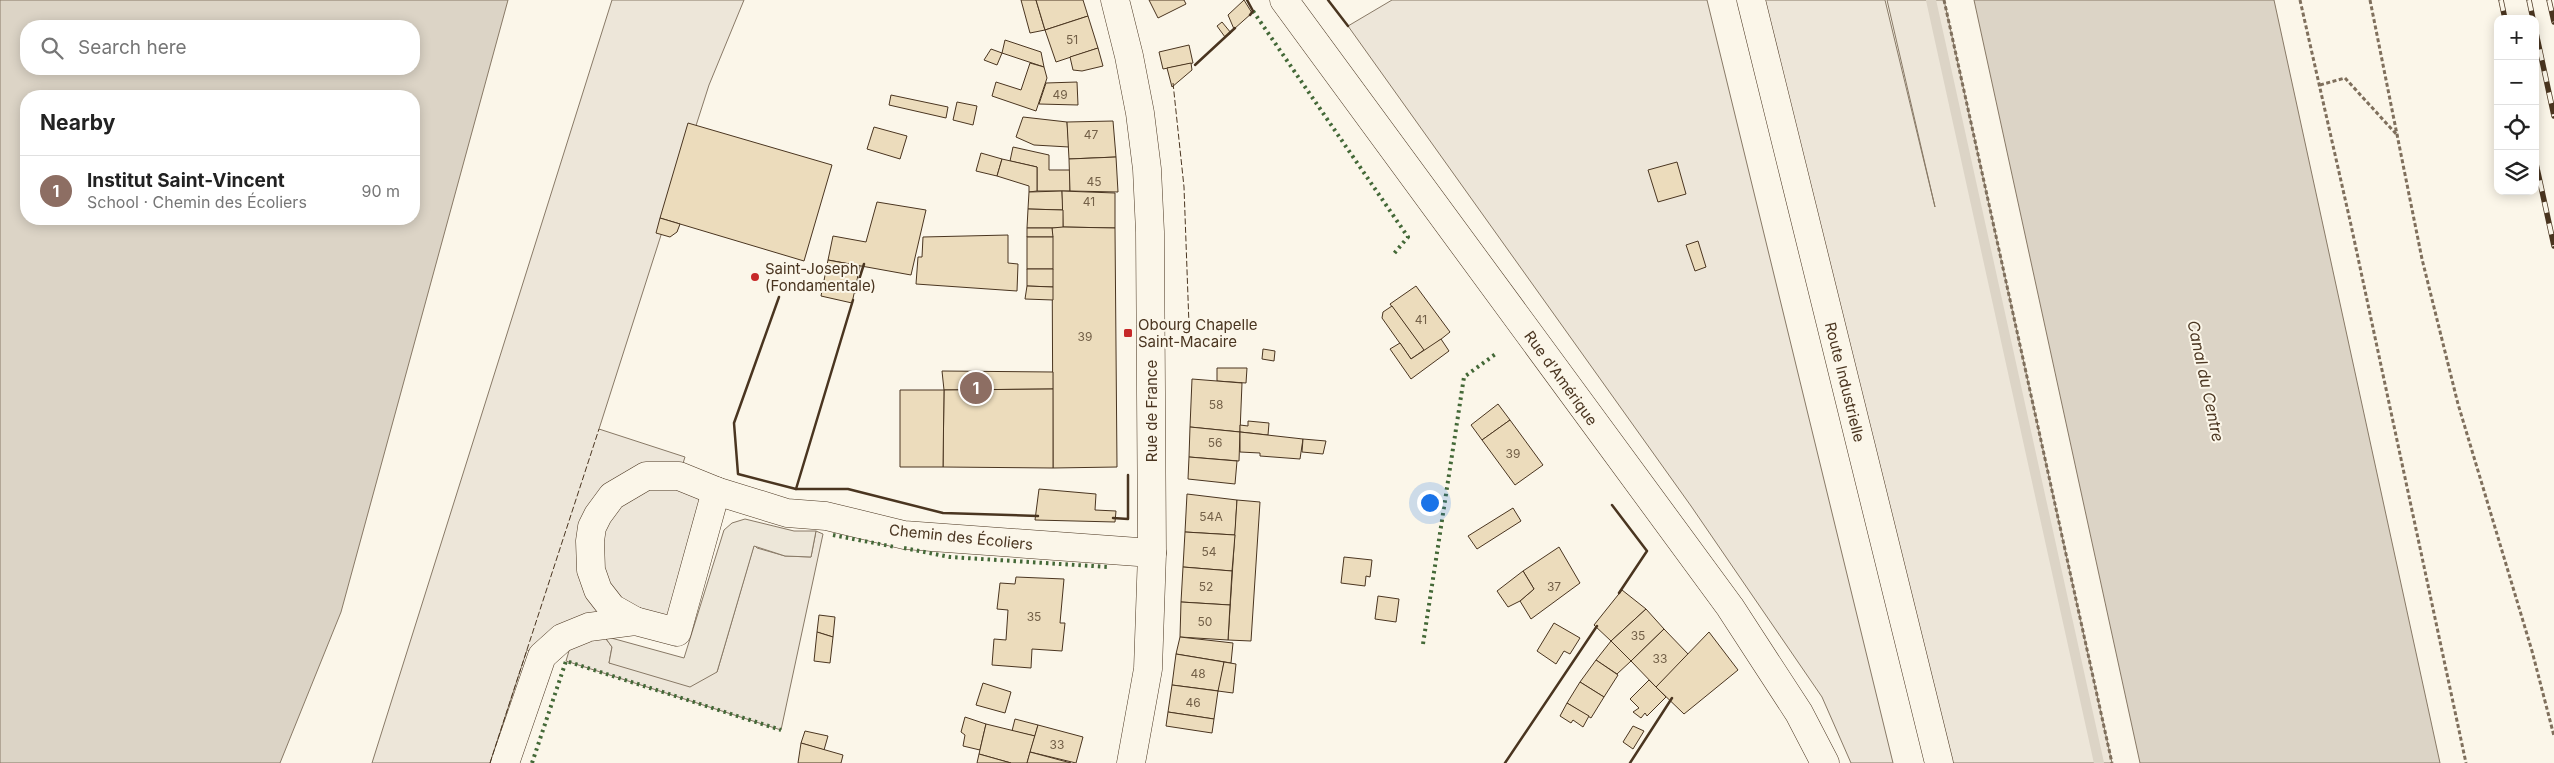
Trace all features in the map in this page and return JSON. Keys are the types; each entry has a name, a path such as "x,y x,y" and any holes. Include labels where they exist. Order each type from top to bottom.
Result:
{"street":[{"name":"Rue de France","path":"1115,0 1129,56 1147,169 1152,553 1148,669 1131,763"},
{"name":"Rue d'Amérique","path":"1284,0 1730,607 1798,713 1825,763"},
{"name":"Route Industrielle","path":"1751,0 1939,763"},
{"name":"Chemin des Écoliers","path":"716,491 677,632 635,621 612,608 598,590 593,576 589,556 592,527 612,496 646,476 679,476 716,491 787,513 826,516 904,535 1152,553"},
{"name":"Chemin des Écoliers","path":"505,763 542,656 562,638 589,627 635,621"}],"path":[{"path":"1944,0 2112,763"},
{"path":"2300,0 2466,763"},
{"path":"2370,0 2422,259 2458,404 2532,651 2554,736"},
{"path":"2320,85 2346,78 2399,137"}],"shaded area":[{"path":"612,0 744,0 709,85 599,429 685,457 679,476 716,491 677,632 604,636 612,647 609,663 717,672 754,545 757,548 785,556 811,557 816,531 823,534 781,730 566,661 574,634 542,656 527,650 490,763 372,763"},
{"path":"1392,0 1707,0 1893,763 1851,763 1822,697 1691,506 1348,26"},
{"path":"1751,0 1885,0 1935,207 1887,0 1944,0 2112,763 1939,763"},
{"path":"745,519 794,531 816,531 811,557 785,556 754,546 717,672 690,687 609,663 612,647 604,636 684,658 724,530 732,523"}],"water":[{"path":"0,0 508,0 341,612 280,763 0,763"},
{"name":"Canal du Centre","path":"1974,0 2274,0 2440,763 2140,763"}],"building":[{"path":"1021,0 1036,0 1045,30 1030,33"},
{"path":"1036,0 1083,0 1088,16 1045,30"},
{"path":"1149,0 1184,0 1186,4 1158,18"},
{"path":"1244,0 1252,13 1234,29 1228,15"},
{"path":"1088,16 1098,48 1056,62 1045,30"},
{"path":"1222,22 1231,33 1225,37 1217,26"},
{"path":"1005,40 1041,52 1044,67 1002,53"},
{"path":"1189,45 1193,63 1163,69 1159,52"},
{"path":"1098,48 1103,66 1082,71 1073,70 1070,57"},
{"path":"991,49 1002,53 997,65 984,60"},
{"path":"1030,63 1044,67 1047,78 1036,111 992,96 996,82 1021,90"},
{"path":"1191,63 1192,70 1172,87 1167,68"},
{"path":"1077,82 1078,105 1039,104 1046,83"},
{"path":"891,95 948,107 946,118 889,105"},
{"path":"957,102 977,106 973,125 953,120"},
{"path":"1023,117 1067,122 1069,147 1034,145 1016,137"},
{"path":"1113,121 1116,157 1069,159 1067,122"},
{"path":"688,123 832,165 804,261 660,218"},
{"path":"874,127 907,136 900,159 867,149"},
{"path":"1013,147 1049,155 1049,170 1070,170 1070,191 1037,191 1037,167 1010,161"},
{"path":"981,153 1002,159 997,176 976,171"},
{"path":"1116,157 1118,192 1070,191 1069,159"},
{"path":"1002,159 1037,167 1037,191 1029,192 1029,186 997,176"},
{"path":"1677,162 1686,194 1658,202 1648,170"},
{"path":"1062,191 1063,210 1028,209 1029,192"},
{"path":"1062,191 1115,193 1115,228 1063,227"},
{"path":"877,202 926,210 911,275 828,260 833,236 866,242"},
{"path":"1028,209 1063,210 1063,228 1027,228"},
{"path":"660,218 680,224 677,232 670,237 656,233"},
{"path":"1027,228 1052,228 1053,237 1027,237"},
{"path":"1052,228 1115,228 1117,467 1053,468"},
{"path":"1008,235 1008,263 1018,264 1017,291 916,284 918,257 922,257 923,237"},
{"path":"1027,237 1053,237 1053,269 1027,269"},
{"path":"1698,241 1706,267 1695,271 1686,245"},
{"path":"828,260 860,266 852,303 821,296"},
{"path":"1027,269 1053,269 1053,287 1027,286"},
{"path":"1027,286 1053,287 1053,300 1025,299"},
{"path":"1416,286 1450,332 1425,352 1390,304"},
{"path":"1392,306 1424,350 1411,359 1382,318 1383,312"},
{"path":"1441,339 1449,351 1411,379 1390,349 1400,343 1411,359"},
{"path":"1263,349 1275,351 1274,361 1262,359"},
{"path":"1217,368 1247,368 1246,383 1217,381"},
{"path":"942,371 1053,372 1053,389 944,390"},
{"path":"1192,379 1242,383 1240,432 1190,427"},
{"path":"1053,389 1053,468 943,467 944,390"},
{"path":"900,390 944,390 943,467 900,467"},
{"path":"1498,404 1510,420 1482,440 1471,425"},
{"path":"1510,420 1543,465 1515,485 1482,440"},
{"path":"1248,421 1269,423 1268,435 1240,432 1240,425 1248,426"},
{"path":"1190,427 1240,432 1239,461 1189,457"},
{"path":"1240,432 1303,439 1300,459 1260,456 1260,453 1240,452"},
{"path":"1303,439 1326,441 1323,454 1302,452"},
{"path":"1189,457 1237,461 1235,484 1188,479"},
{"path":"1039,489 1096,494 1095,510 1116,511 1115,522 1035,520"},
{"path":"1187,494 1237,500 1235,535 1185,532"},
{"path":"1237,500 1260,502 1251,641 1228,640"},
{"path":"1513,508 1521,521 1477,549 1468,536"},
{"path":"1185,532 1235,535 1232,571 1183,567"},
{"path":"1559,547 1580,583 1531,619 1520,601 1534,589 1523,571"},
{"path":"1344,557 1372,560 1370,577 1366,576 1365,586 1341,583"},
{"path":"1183,567 1232,571 1230,605 1181,602"},
{"path":"1523,571 1534,589 1520,601 1508,607 1497,591"},
{"path":"1016,577 1064,579 1060,623 1065,623 1062,651 1032,649 1031,668 992,665 994,639 1006,640 1008,610 997,609 1000,583 1015,584"},
{"path":"1622,590 1646,609 1611,641 1594,625"},
{"path":"1378,596 1399,599 1396,622 1375,619"},
{"path":"1181,602 1230,605 1228,640 1180,637"},
{"path":"1646,609 1664,629 1631,661 1611,641"},
{"path":"819,615 835,617 833,637 817,632"},
{"path":"1554,623 1580,638 1570,654 1564,651 1556,664 1537,651"},
{"path":"1664,629 1689,655 1656,687 1631,661"},
{"path":"817,632 833,637 830,663 814,661"},
{"path":"1709,632 1738,670 1684,714 1656,687"},
{"path":"1180,637 1233,643 1231,663 1176,654"},
{"path":"1611,641 1631,661 1617,674 1596,660"},
{"path":"1176,654 1224,662 1219,691 1172,685"},
{"path":"1596,660 1618,675 1604,697 1580,682"},
{"path":"1224,662 1236,664 1233,693 1218,691"},
{"path":"1649,680 1666,697 1647,716 1645,713 1641,718 1633,712 1639,708 1630,699"},
{"path":"1580,682 1604,697 1591,718 1567,703"},
{"path":"983,683 1011,692 1005,713 976,705"},
{"path":"1172,685 1218,691 1214,719 1168,712"},
{"path":"1567,703 1589,716 1583,727 1573,720 1571,723 1560,716"},
{"path":"1168,712 1214,719 1212,733 1166,726"},
{"path":"965,717 986,724 980,750 963,746 965,735 961,732"},
{"path":"1015,719 1038,725 1035,736 1012,731"},
{"path":"986,724 1035,736 1027,763 1011,763 979,754"},
{"path":"1038,725 1083,737 1076,763 1030,752"},
{"path":"1633,726 1644,731 1633,749 1623,742"},
{"path":"805,731 828,736 824,750 801,743"},
{"path":"801,743 843,755 841,763 798,763"},
{"path":"1030,752 1071,763 1027,763"},
{"path":"979,754 1011,763 977,763"}],"waterway":[{"path":"1931,0 2099,763"}],"railway":[{"path":"2501,0 2504,15"},
{"path":"2529,0 2532,15"},
{"path":"2549,0 2554,22"},
{"path":"2539,47 2554,116"},
{"path":"2539,177 2554,246"}],"hedge":[{"path":"1253,11 1408,237 1392,256"},
{"path":"1423,644 1464,377 1497,353"},
{"path":"833,535 895,547"},
{"path":"904,548 950,557 1108,567"},
{"path":"532,763 566,661 781,730"}],"fence":[{"path":"1173,83 1184,187 1189,325"},
{"path":"490,763 599,429"}],"wall":[{"path":"1247,0 1253,11 1250,15"},
{"path":"1328,0 1348,26"},
{"path":"1195,65 1235,28"},
{"path":"855,292 864,264"},
{"path":"779,297 734,423 738,474 796,489 848,489 943,513 1038,516"},
{"path":"796,489 853,300"},
{"path":"1113,518 1128,519 1128,475"},
{"path":"1612,505 1647,551 1619,593"},
{"path":"1505,763 1597,626"},
{"path":"1630,763 1672,698"}],"place":[{"name":"Saint-Joseph (Fondamentale)","path":"755,277"},
{"name":"Obourg Chapelle Saint-Macaire","path":"1128,333"},
{"name":"Institut Saint-Vincent","path":"976,388"}]}
